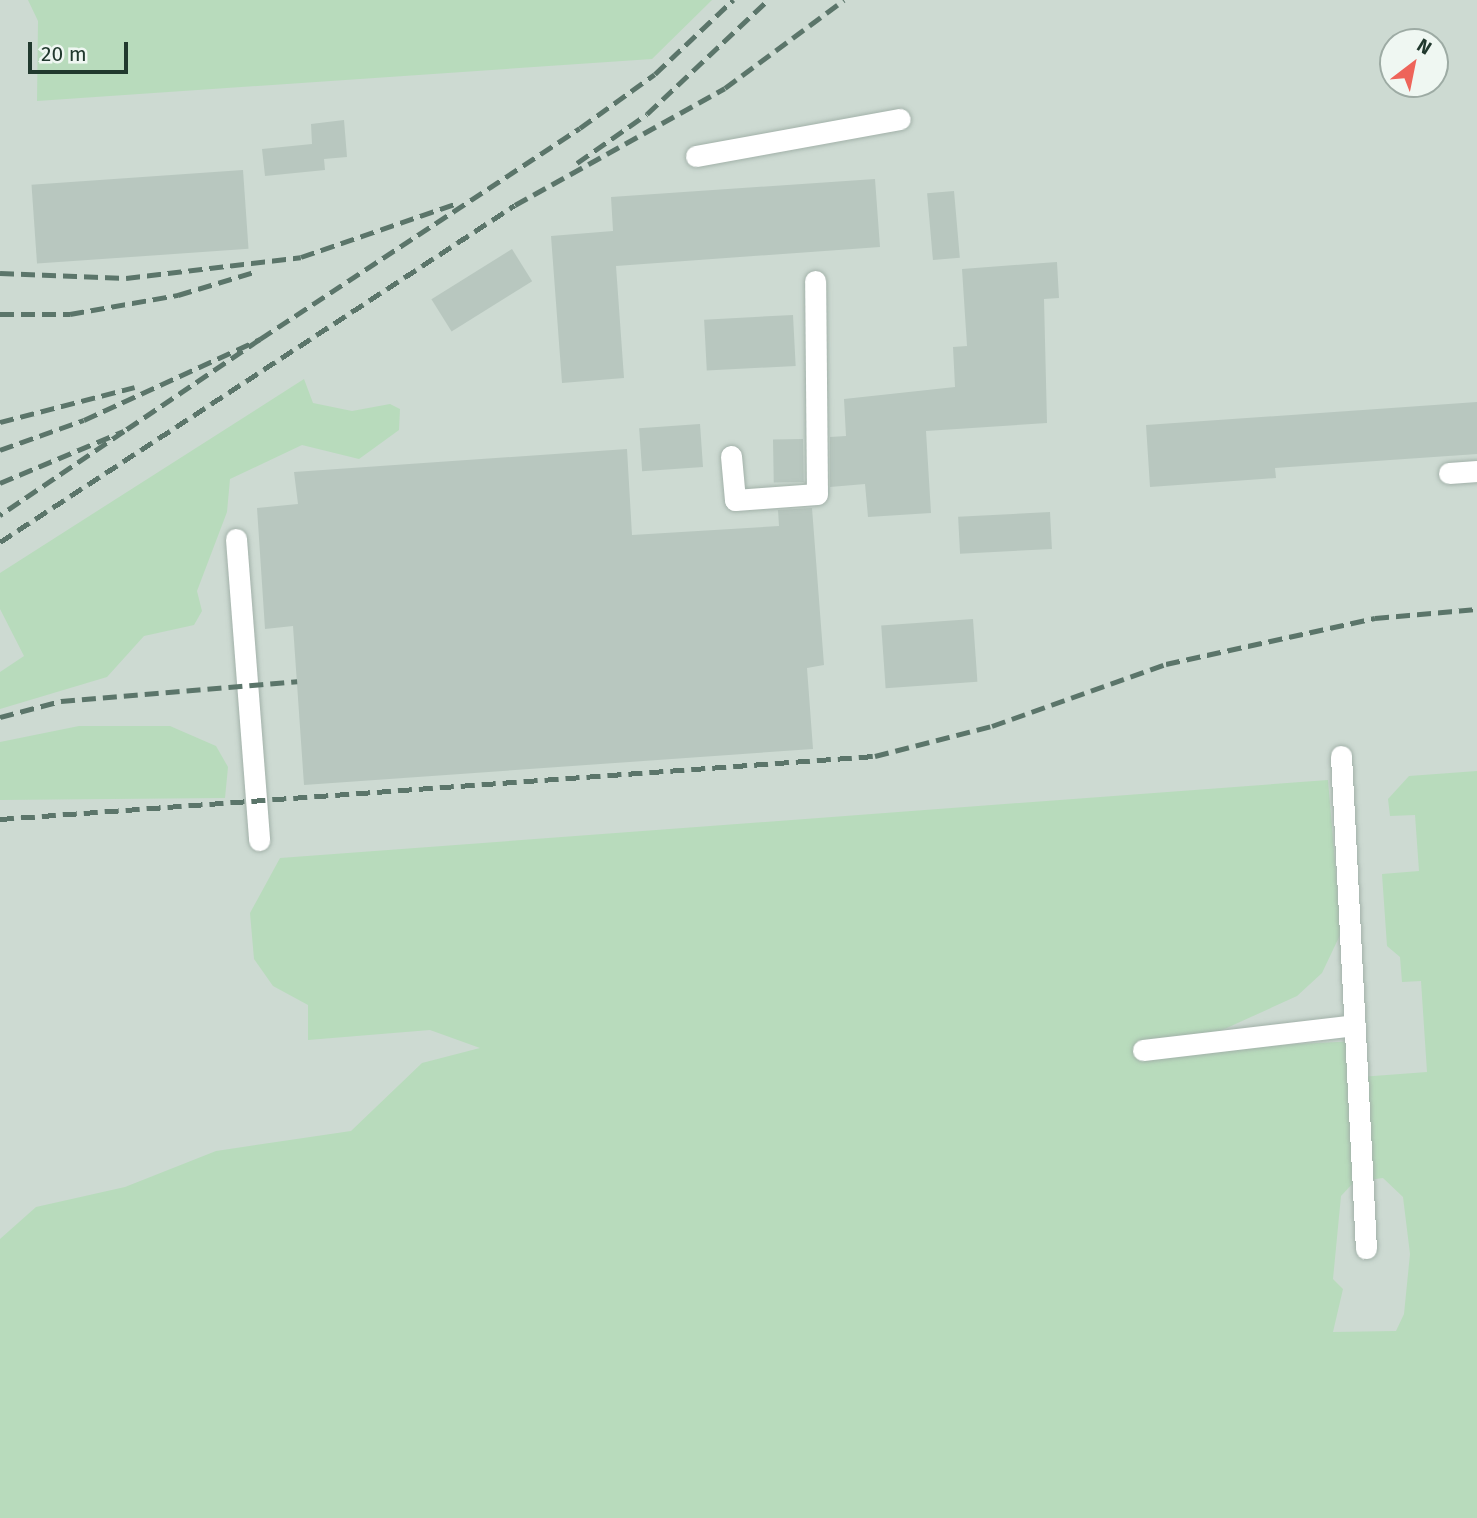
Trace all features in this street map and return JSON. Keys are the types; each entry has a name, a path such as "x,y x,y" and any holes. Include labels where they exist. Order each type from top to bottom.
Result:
{"lane":[{"path":"695,156 900,119"},
{"path":"732,456 735,500 817,494 816,281"},
{"path":"1449,473 1477,471"},
{"path":"236,539 259,840"},
{"path":"1341,757 1366,1248"},
{"path":"1143,1050 1355,1025"}],"shaded area":[{"path":"0,0 1477,0 1477,1518 0,1518"}],"green space":[{"path":"28,0 712,0 652,59 37,101 38,21"},
{"path":"304,379 313,403 352,411 390,404 400,409 399,430 359,459 302,445 230,479 227,512 197,591 202,611 194,625 144,636 107,677 0,709 0,672 24,656 0,609 0,573"},
{"path":"79,726 170,726 216,746 228,767 225,798 0,800 0,742"},
{"path":"1477,771 1477,1518 0,1518 0,1239 36,1207 125,1187 216,1151 351,1131 422,1063 480,1048 430,1030 308,1040 308,1005 273,986 254,959 250,913 280,858 1328,780 1341,933 1322,973 1297,996 1218,1032 1213,1048 1358,1041 1360,1077 1427,1072 1421,981 1402,982 1400,957 1387,946 1382,874 1419,871 1415,815 1390,816 1388,799 1409,776","holes":["1383,1178 1403,1197 1410,1254 1404,1314 1396,1331 1333,1332 1343,1289 1333,1279 1341,1196 1354,1182"]}],"building":[{"path":"344,120 347,157 324,159 325,170 265,176 262,149 312,144 311,124"},
{"path":"243,170 249,249 37,264 32,185"},
{"path":"875,179 880,247 616,266 624,378 562,383 551,236 613,231 611,197"},
{"path":"954,191 960,258 933,260 927,193"},
{"path":"512,249 532,281 452,332 431,299"},
{"path":"1057,262 1059,298 1044,299 1047,423 926,431 931,513 868,517 865,484 830,487 830,437 846,436 844,399 955,387 953,347 967,346 962,269"},
{"path":"793,315 796,366 707,371 704,320"},
{"path":"1477,402 1477,454 1275,468 1276,478 1150,487 1146,425"},
{"path":"700,424 703,467 642,471 639,428"},
{"path":"803,439 804,482 774,483 773,440"},
{"path":"627,449 632,535 779,526 778,510 812,508 824,665 807,668 813,749 304,785 293,626 265,629 257,508 298,504 294,472"},
{"path":"1050,512 1052,549 960,554 958,517"},
{"path":"973,619 977,682 886,688 881,625"}],"railway":[{"path":"260,339 580,128 655,74 733,0"},
{"path":"577,163 647,114 768,0"},
{"path":"0,542 515,205 725,88 844,0"},
{"path":"0,273 126,278 301,257 455,204"},
{"path":"0,314 70,314 178,295 254,272"},
{"path":"0,450 84,420 260,339 124,431"},
{"path":"0,422 135,387"},
{"path":"0,483 124,431 0,515"},
{"path":"0,819 875,756 992,726 1166,664 1375,618 1477,609"},
{"path":"0,717 61,701 297,681"}]}
